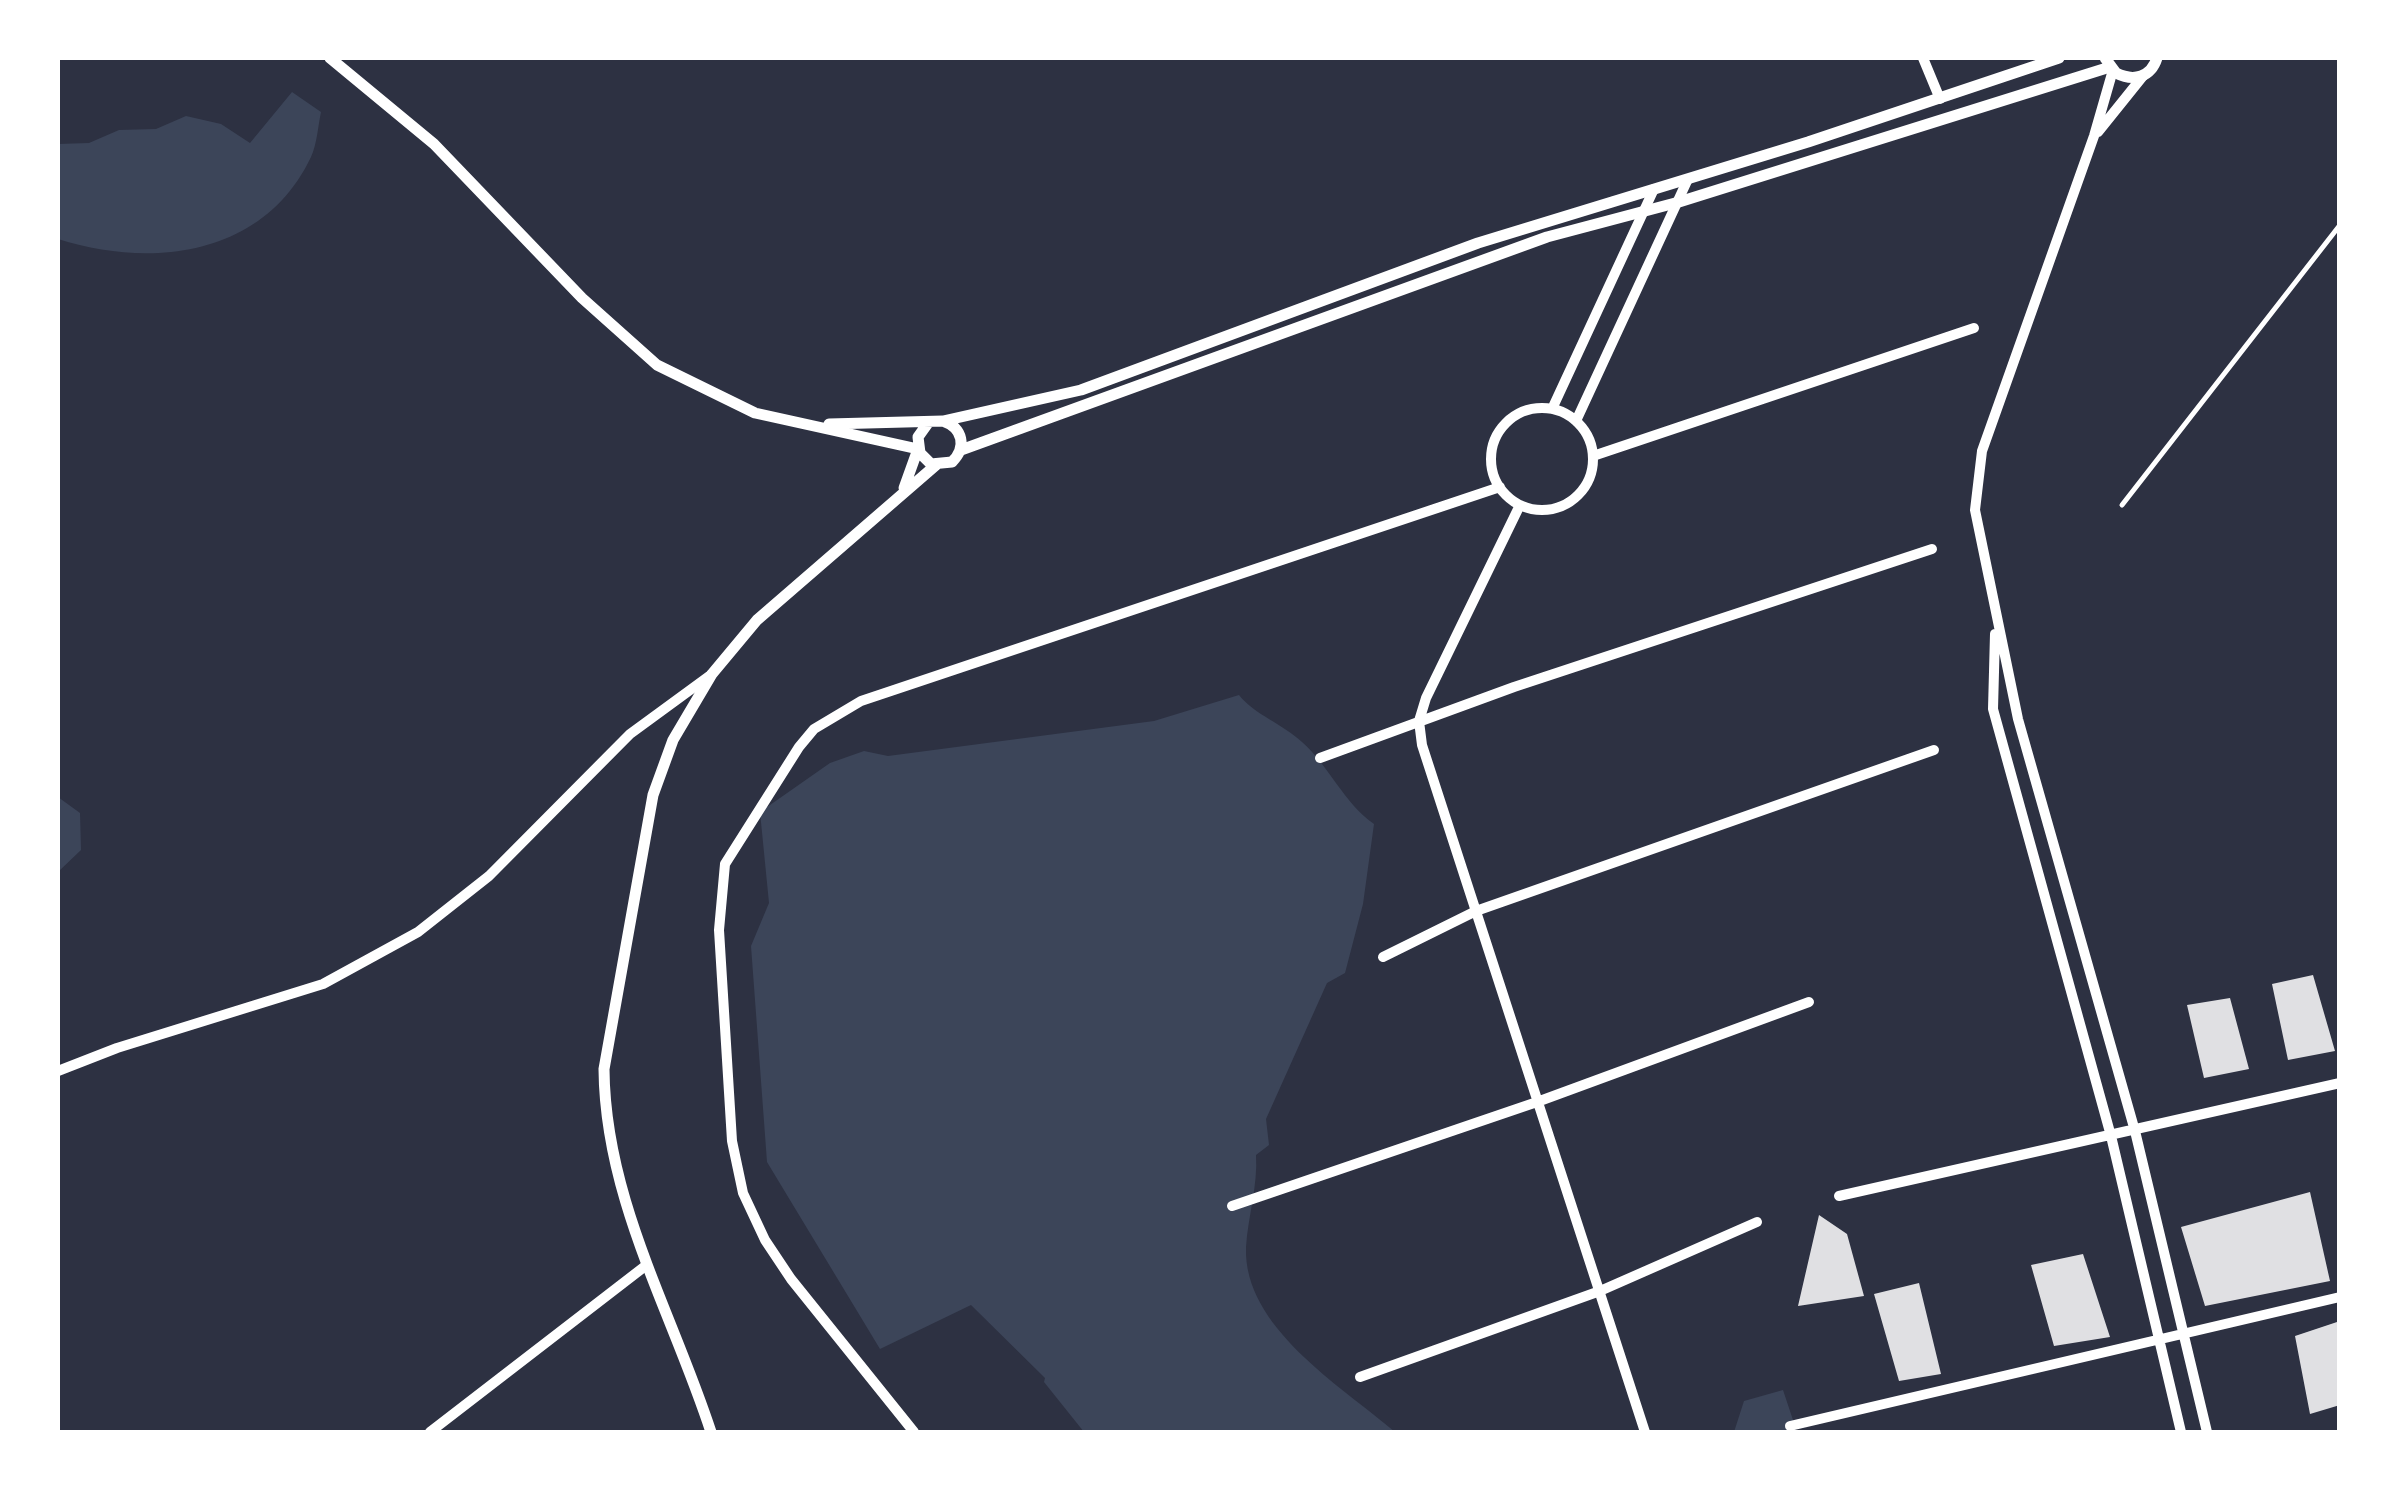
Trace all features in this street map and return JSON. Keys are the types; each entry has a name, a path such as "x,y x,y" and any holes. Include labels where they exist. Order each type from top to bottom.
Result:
{"street":[{"path":"330,58 434,144 634,347 686,383 755,413 918,449 926,461 936,465"},
{"path":"1923,58 1940,99"},
{"path":"810,424 928,423 1081,390 1478,243 1688,180 2059,58"},
{"path":"2094,136 2157,58"},
{"path":"2109,65 2124,77 2143,76"},
{"path":"2109,65 2094,136 2025,324 1976,478 1978,533 2049,836 2135,1130 2208,1432"},
{"path":"711,1432 694,1378 644,1267 610,1141 604,1069 653,794 673,740 712,674 778,598 904,488 936,465 952,462 961,450 1516,248 1678,202 2109,65"},
{"path":"1576,421 1600,361 1688,180"},
{"path":"1552,409 1654,189"},
{"path":"1593,456 1974,328"},
{"path":"1579,350 1600,361"},
{"path":"1552,409 1576,421 1593,456 1588,482 1570,502 1546,510 1520,505 1500,487 1491,462 1504,426 1526,410 1552,409"},
{"path":"943,421 958,432 961,450"},
{"path":"904,488 920,432 928,423"},
{"path":"914,1432 790,1279 743,1193 732,1141 719,930 725,864 736,838 814,729 861,701 1500,487"},
{"path":"1520,505 1432,683 1419,721 1434,790 1645,1432"},
{"path":"1320,758 1419,721 1932,549"},
{"path":"1996,618 1993,709 2064,978 2111,1136 2181,1432"},
{"path":"58,1071 118,1048 323,984 418,932 489,876 630,734 712,674"},
{"path":"1384,957 1476,911 1934,750"},
{"path":"2028,842 2049,836"},
{"path":"2064,978 2089,971"},
{"path":"1232,1206 1537,1102 1809,1002"},
{"path":"2080,1029 2104,1023"},
{"path":"1840,1196 2340,1084"},
{"path":"1360,1377 1600,1291 1757,1222"},
{"path":"430,1432 644,1267"},
{"path":"1790,1426 2340,1297"}],"lane":[{"path":"2122,505 2340,225"}],"shaded area":[{"path":"292,92 321,112 316,141 311,157 290,190 265,216 235,234 202,246 167,252 131,253 58,239 58,144 89,143 119,130 156,129 186,116 221,124 250,143"},
{"path":"1239,695 1302,742 1374,824 1363,904 1345,973 1327,983 1266,1119 1269,1145 1256,1155 1246,1247 1249,1276 1260,1303 1299,1352 1395,1432 1084,1432 1044,1382 1045,1378 971,1305 880,1349 767,1162 751,946 769,903 760,812 830,763 864,751 888,756 1154,721"},
{"path":"58,797 80,813 81,850 58,872"},
{"path":"1783,1390 1797,1432 1734,1432 1744,1401"}],"building":[{"path":"2313,975 2335,1051 2288,1060 2272,984"},
{"path":"2230,998 2249,1069 2204,1078 2187,1005"},
{"path":"2310,1192 2330,1281 2205,1306 2181,1227"},
{"path":"1819,1215 1847,1234 1864,1296 1798,1306"},
{"path":"2083,1254 2110,1337 2054,1346 2031,1265"},
{"path":"1919,1283 1941,1374 1899,1381 1874,1294"},
{"path":"2340,1321 2340,1405 2310,1414 2295,1336"}]}
